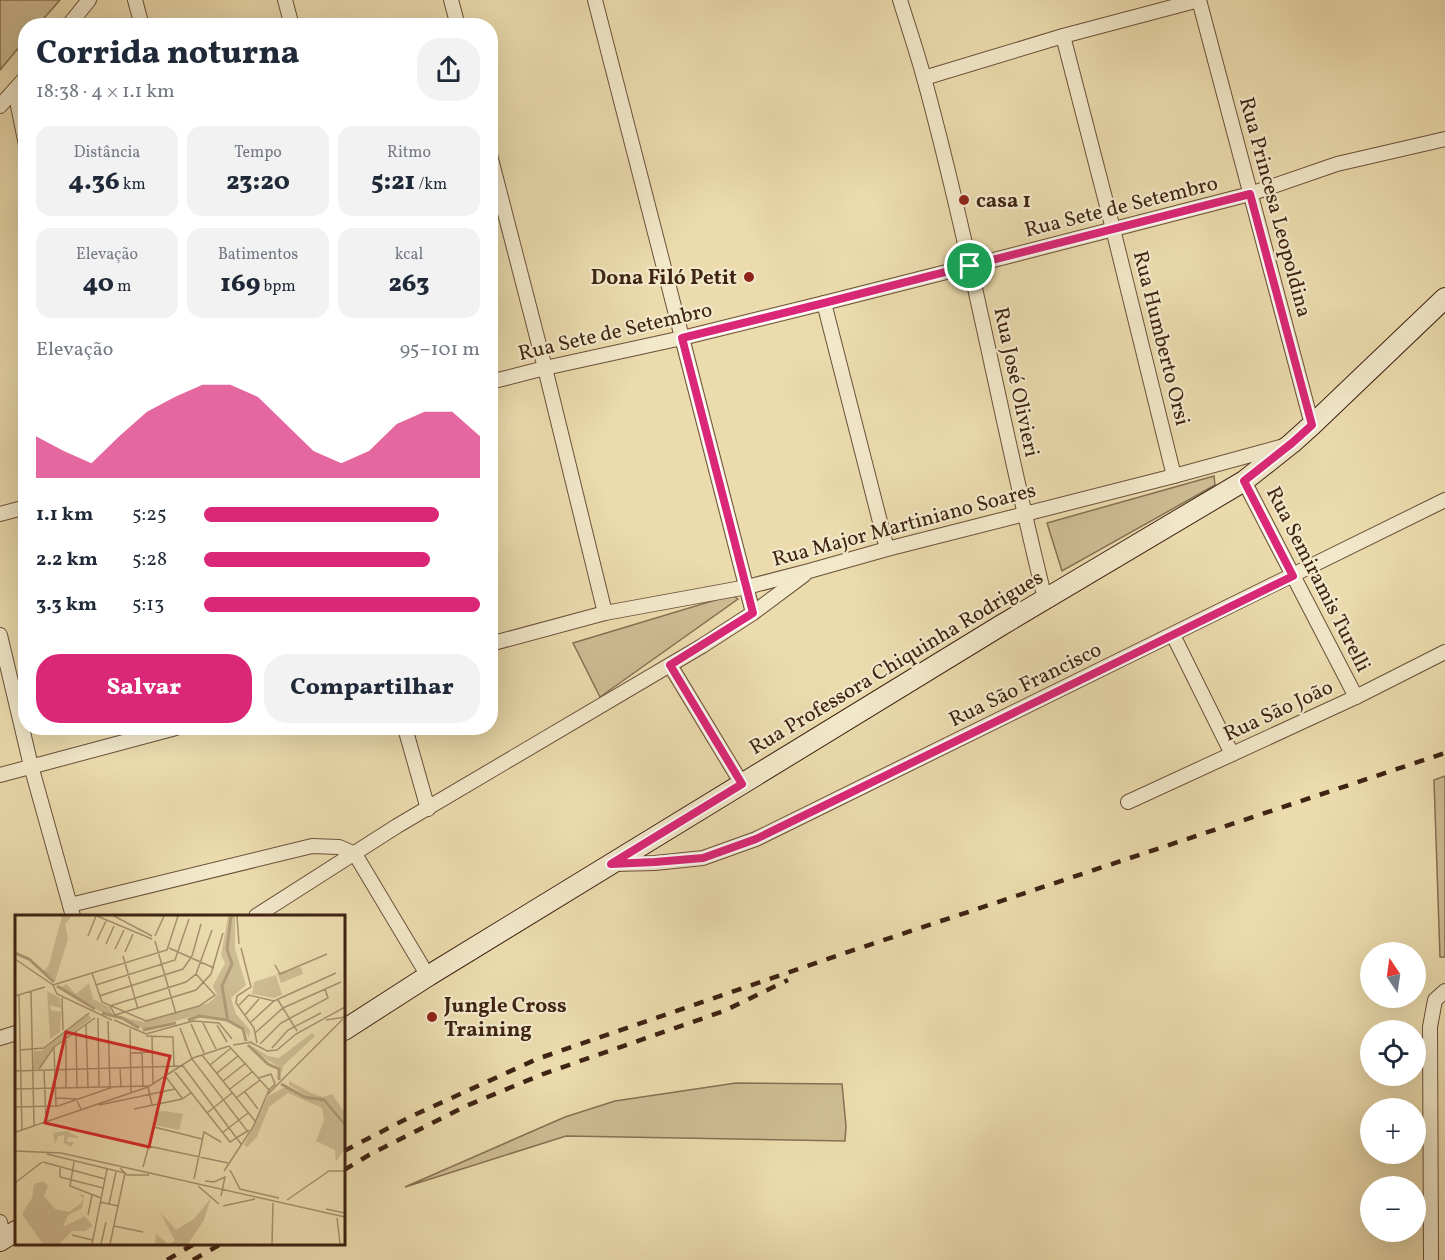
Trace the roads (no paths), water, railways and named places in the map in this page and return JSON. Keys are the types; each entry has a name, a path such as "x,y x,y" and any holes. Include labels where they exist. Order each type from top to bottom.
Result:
{"main road":[{"name":"Rua Professora Chiquinha Rodrigues","path":"345,1029 429,975 1045,599 1244,481 1312,425 1445,298"}],"street":[{"path":"74,18 89,0"},
{"path":"135,0 140,18"},
{"path":"285,0 290,18"},
{"path":"451,0 456,18"},
{"path":"595,0 753,613"},
{"name":"Rua José Olivieri","path":"900,0 924,78 970,266 1045,599"},
{"path":"924,78 1063,36 1199,0"},
{"name":"Rua Princesa Leopoldina","path":"1199,0 1312,425"},
{"name":"Rua Humberto Orsi","path":"1063,36 1174,476"},
{"path":"0,106 18,87"},
{"path":"15,91 18,106"},
{"name":"Rua Sete de Setembro","path":"498,380 682,338 970,266 1250,194 1337,164 1445,139"},
{"path":"498,186 605,613"},
{"path":"824,303 887,549"},
{"name":"Rua Major Martiniano Soares","path":"498,642 605,613 809,572 887,549 1174,476 1292,443"},
{"name":"Rua Semiramis Turelli","path":"1244,481 1356,697"},
{"name":"Rua São Francisco","path":"611,864 703,858 756,839 1445,500"},
{"path":"0,514 18,509"},
{"path":"258,915 397,826 670,665 753,613 809,572"},
{"path":"0,635 18,711"},
{"path":"1173,635 1232,754"},
{"name":"Rua São João","path":"1128,802 1356,697 1445,652"},
{"path":"670,665 742,784"},
{"path":"24,735 71,911 312,846 339,847 355,854 429,975"},
{"path":"0,775 148,735"},
{"path":"407,735 428,809"},
{"path":"1436,1254 1430,1027 1435,1000 1445,991"},
{"path":"0,1038 15,1033"}],"railway":[{"path":"345,1150 412,1116 537,1059 845,953 1445,753"},
{"path":"345,1169 466,1106 543,1074 724,1011 788,980"},
{"path":"167,1260 192,1245"},
{"path":"193,1260 219,1245"}],"place":[{"name":"casa 1","path":"964,200"},
{"name":"Dona Filó Petit","path":"749,277"},
{"name":"Jungle Cross Training","path":"432,1017"}]}
